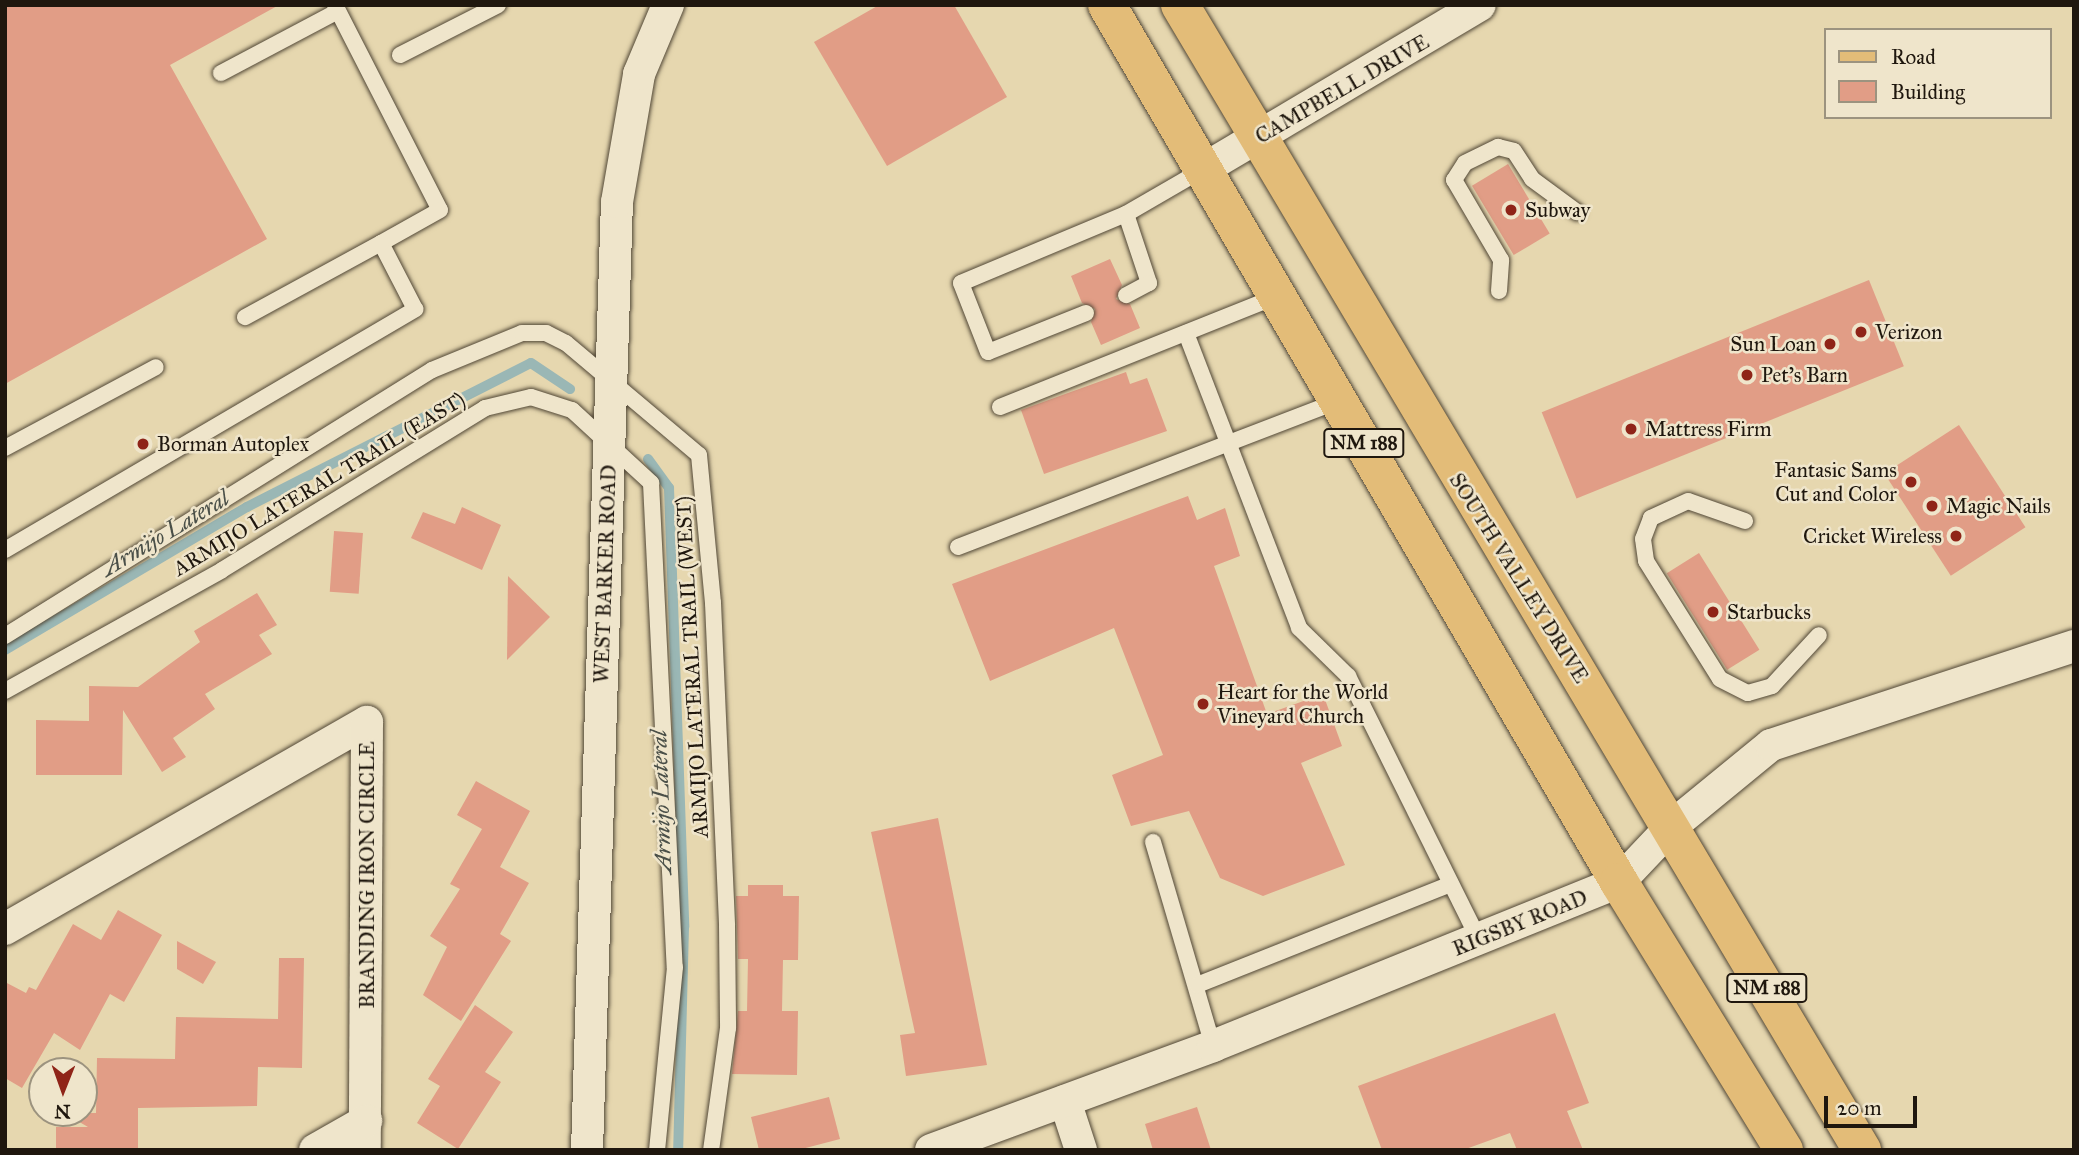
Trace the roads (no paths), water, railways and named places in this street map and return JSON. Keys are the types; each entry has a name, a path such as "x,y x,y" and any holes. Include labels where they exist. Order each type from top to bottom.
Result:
{"main road":[{"name":"NM 188","path":"1107,5 1619,882 1784,1150"},
{"name":"SOUTH VALLEY DRIVE","path":"1180,5 1473,505 1672,826 1862,1150"}],"street":[{"name":"WEST BARKER ROAD","path":"587,1150 617,202 639,74 668,5"},
{"name":"CAMPBELL DRIVE","path":"1202,170 1480,5"},
{"name":"RIGSBY ROAD","path":"932,1150 1213,1046 1619,882 1672,826 1771,745 2074,646"},
{"name":"BRANDING IRON CIRCLE","path":"5,929 367,722 366,1135"},
{"path":"1065,1101 1081,1150"},
{"path":"315,1150 366,1135"}],"lane":[{"path":"400,55 498,5"},
{"path":"221,74 336,8 440,210 245,317"},
{"path":"1499,291 1500,260 1454,180 1465,163 1498,147 1514,151 1532,179 1577,212"},
{"path":"1086,313 988,352 961,283 1126,214 1202,170"},
{"path":"1126,214 1149,284 1126,295"},
{"path":"5,550 415,309 381,243"},
{"path":"1000,407 1277,296"},
{"name":"ARMIJO LATERAL TRAIL (WEST)","path":"5,636 432,370 522,333 546,333 612,379 699,455 705,492 728,1028 711,1150"},
{"path":"1186,333 1226,444 1300,628 1348,676 1479,940"},
{"path":"5,448 156,367"},
{"name":"ARMIJO LATERAL TRAIL (EAST)","path":"5,691 222,570 485,408 531,397 572,411 651,483 660,596 675,967 657,1150"},
{"path":"958,547 1339,401"},
{"path":"1745,521 1688,500 1651,518 1643,539 1646,561 1720,679 1748,693 1772,686 1819,635"},
{"path":"1153,842 1213,1046"},
{"path":"1197,985 1451,884"}],"waterway":[{"name":"Armijo Lateral","path":"5,650 247,507 531,363 570,389"},
{"name":"Armijo Lateral","path":"648,459 669,488 684,927 678,1150"}],"place":[{"name":"Subway","path":"1511,210"},
{"name":"Verizon","path":"1861,332"},
{"name":"Sun Loan","path":"1830,344"},
{"name":"Pet's Barn","path":"1747,375"},
{"name":"Mattress Firm","path":"1631,429"},
{"name":"Borman Autoplex","path":"143,444"},
{"name":"Fantasic Sams Cut and Color","path":"1911,482"},
{"name":"Magic Nails","path":"1932,506"},
{"name":"Cricket Wireless","path":"1956,536"},
{"name":"Starbucks","path":"1713,612"},
{"name":"Heart for the World Vineyard Church","path":"1203,704"}]}
